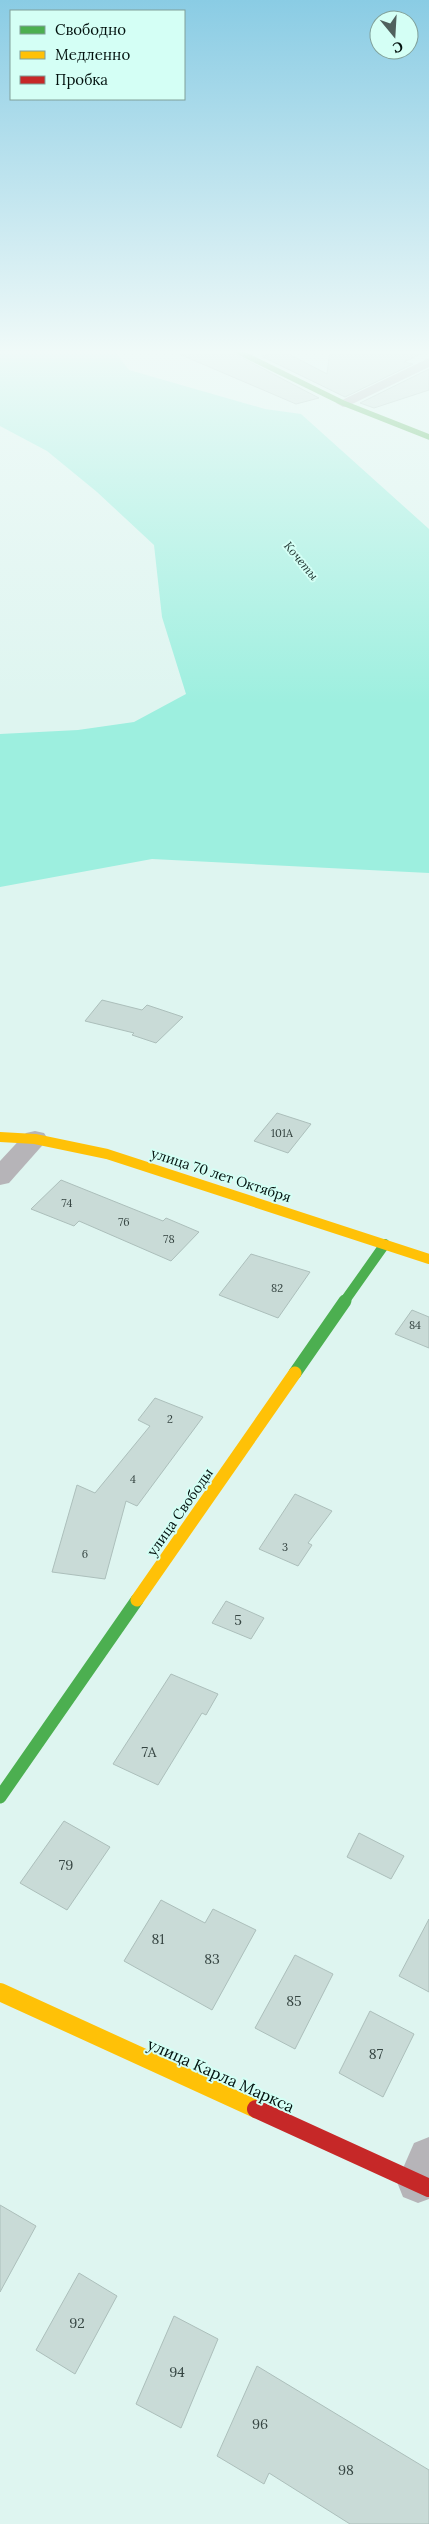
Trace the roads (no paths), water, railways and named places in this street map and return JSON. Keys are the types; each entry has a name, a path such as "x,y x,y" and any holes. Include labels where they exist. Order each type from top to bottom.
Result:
{"street":[{"name":"улица 70 лет Октября","path":"0,1137 35,1139 107,1154 429,1259"},
{"path":"0,1177 35,1139"},
{"name":"улица Свободы","path":"0,1798 386,1244"},
{"name":"улица Карла Маркса","path":"0,1992 425,2176"}],"water":[{"name":"Кочеты","path":"69,469 362,469 429,529 429,873 152,859 0,887 0,734 78,730 134,722 186,694 162,617 154,545 97,492"}]}
